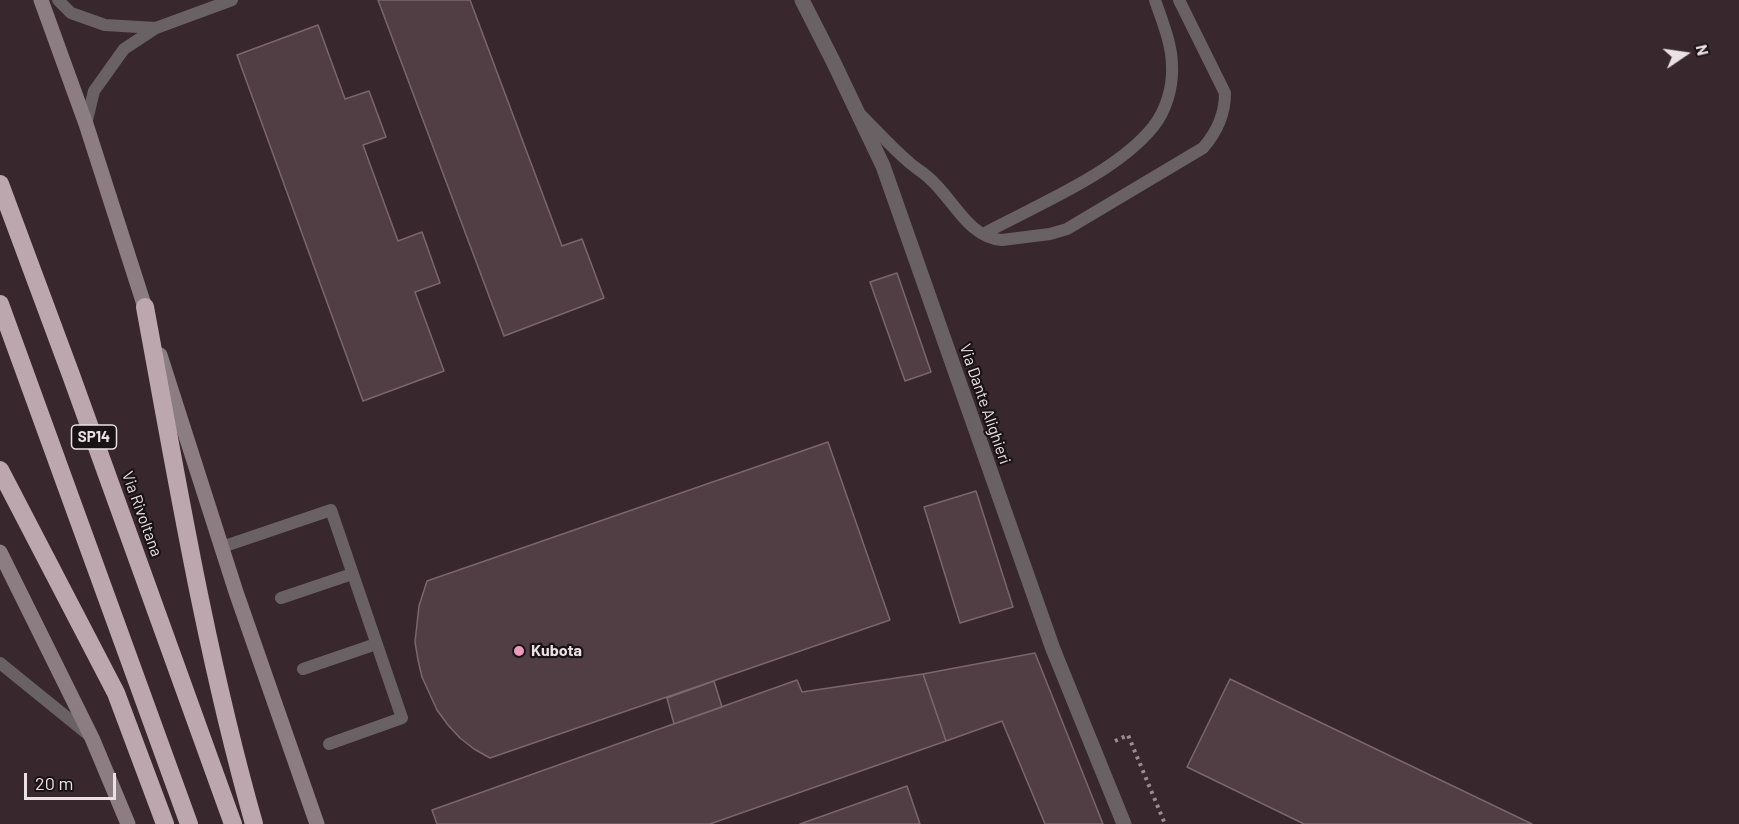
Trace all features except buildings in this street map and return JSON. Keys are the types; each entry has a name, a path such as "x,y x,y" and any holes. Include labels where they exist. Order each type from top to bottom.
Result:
{"highway":[{"name":"Via Rivoltana","path":"0,184 233,824"},
{"name":"SP14","path":"0,304 189,824"},
{"path":"145,307 212,656 254,824"},
{"path":"0,470 116,693 165,824"}],"street":[{"path":"41,0 86,124 236,592 317,824"},
{"name":"Via Dante Alighieri","path":"801,0 883,166 1053,649 1125,824"},
{"path":"0,552 92,738 128,824"}],"lane":[{"path":"58,0 71,13 105,25 156,28"},
{"path":"86,124 94,91 124,49 156,28 232,0"},
{"path":"983,234 1086,180 1127,152 1153,127 1166,101 1172,66 1167,38 1155,0"},
{"path":"856,110 910,164 931,179 970,225 983,234 1002,240 1050,234 1067,229 1203,148 1214,136 1222,117 1225,93 1179,0"},
{"path":"222,547 331,510 402,718 329,744"},
{"path":"280,598 352,574"},
{"path":"303,669 376,644"},
{"path":"0,663 92,738"}],"place":[{"name":"Kubota","path":"519,651"}]}
